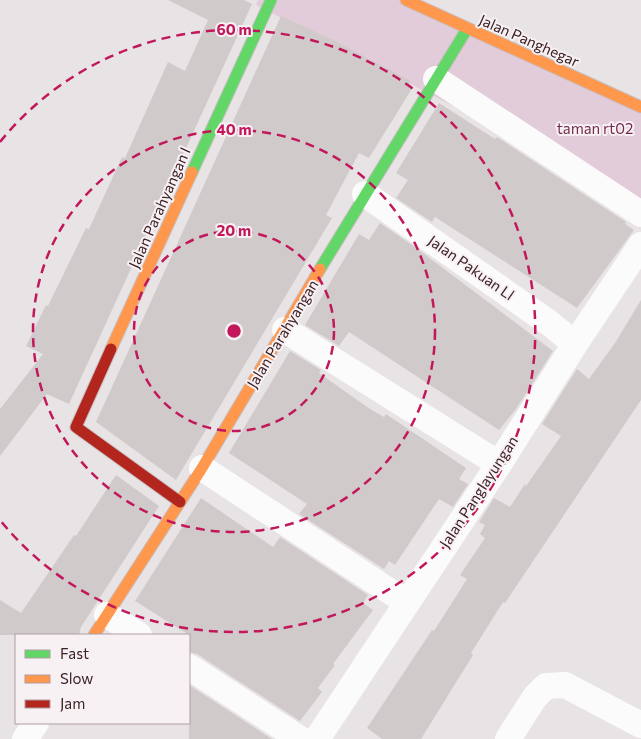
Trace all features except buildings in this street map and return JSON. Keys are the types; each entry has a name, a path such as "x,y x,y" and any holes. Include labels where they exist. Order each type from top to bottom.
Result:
{"street":[{"name":"Jalan Parahyangan I","path":"180,502 76,428 270,0"},
{"name":"Jalan Panghegar","path":"406,0 641,107"},
{"name":"Jalan Parahyangan","path":"101,625 202,468 365,194 467,29"},
{"path":"436,79 641,214"},
{"name":"Jalan Pakuan Ll","path":"365,194 548,322 574,344"},
{"name":"Jalan Panglayungan","path":"317,739 499,464 574,344 641,245"},
{"path":"285,330 499,464"},
{"path":"202,468 406,602"},
{"path":"101,625 135,634"},
{"path":"190,668 300,739"},
{"path":"508,739 535,697 546,686 565,685 641,725"},
{"path":"25,739 35,724"}],"green space":[{"name":"taman rt02","path":"258,0 413,0 641,100 641,202 256,5"}],"traffic: fast":[{"path":"192,172 271,0"},
{"path":"320,269 467,29"}],"traffic: slow":[{"path":"406,0 641,107"},
{"path":"111,349 192,172"},
{"path":"95,634 202,468 320,269"}],"traffic: jam":[{"path":"111,349 76,427 180,502"}]}
